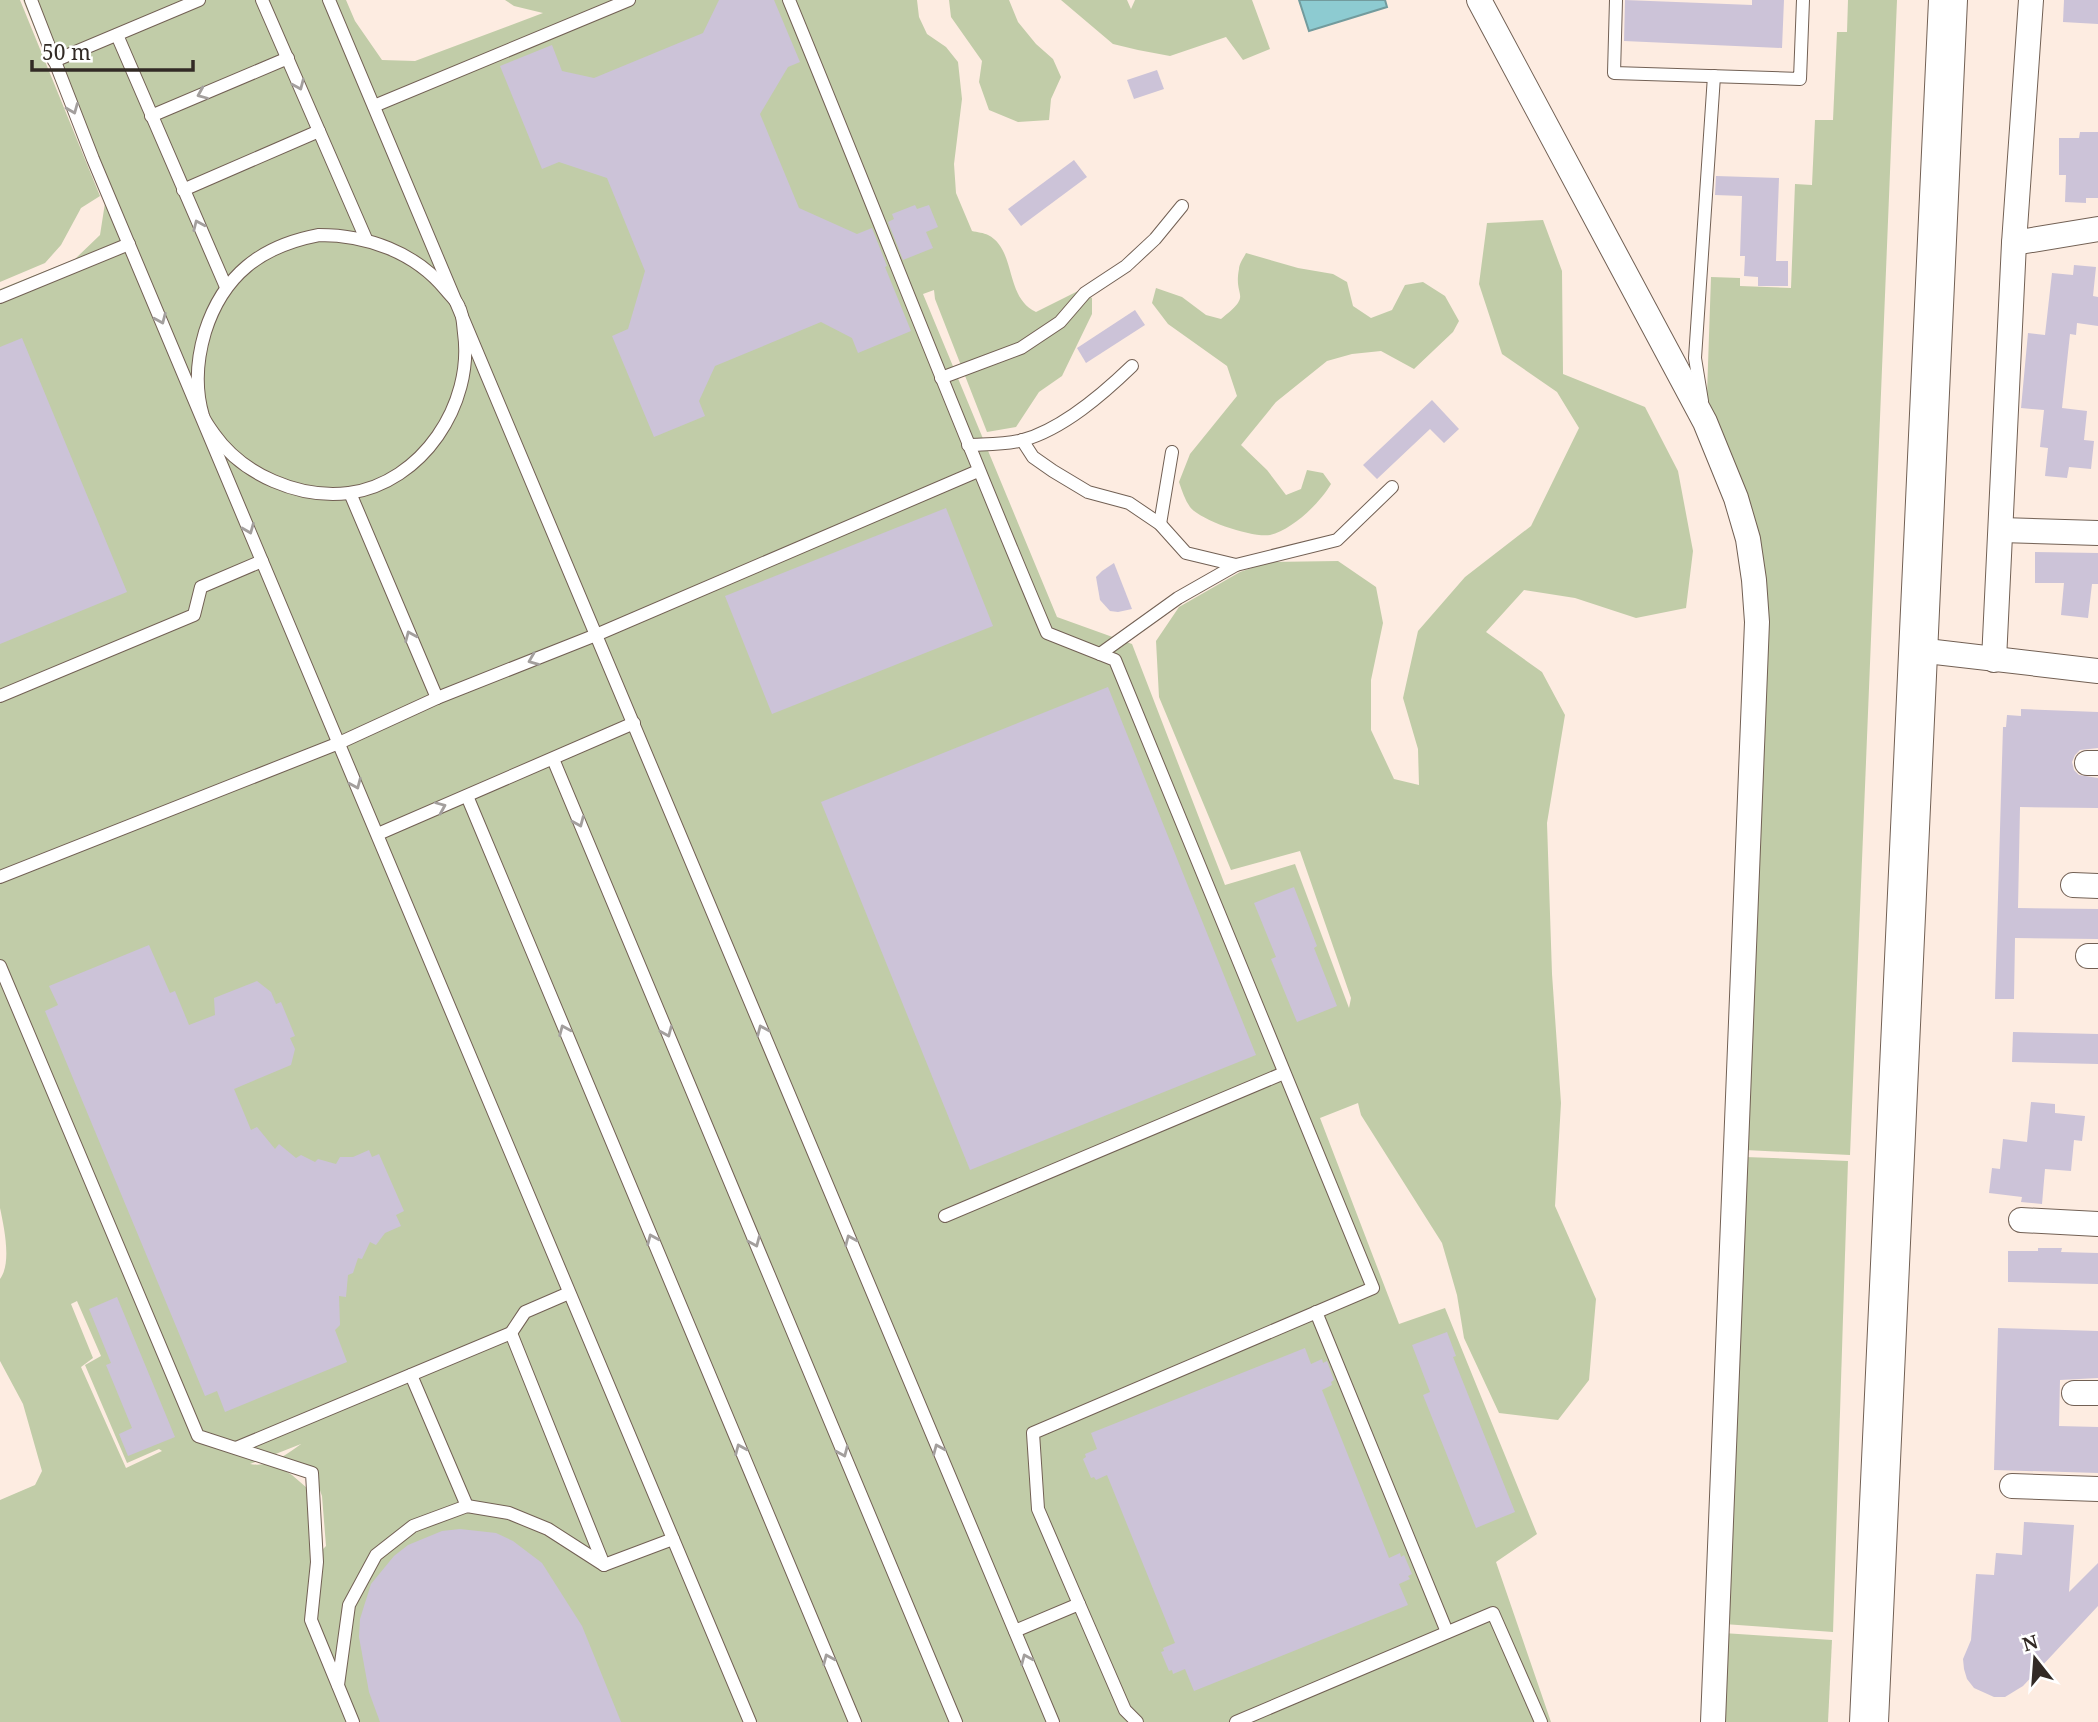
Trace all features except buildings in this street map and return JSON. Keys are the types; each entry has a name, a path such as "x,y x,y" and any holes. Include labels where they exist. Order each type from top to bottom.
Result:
{"main road":[{"path":"1869,1722 1948,0"}],"street":[{"path":"1479,0 1705,422 1736,498 1748,539 1754,580 1757,622 1713,1722"},
{"path":"1994,660 2014,243 2031,0"},
{"path":"2014,243 2098,229"},
{"path":"2001,530 2098,533"},
{"path":"1918,650 2098,671"},
{"path":"2073,885 2098,886"},
{"path":"2021,1220 2098,1224"},
{"path":"2012,1486 2098,1489"}],"lane":[{"path":"30,0 129,244 750,1722"},
{"path":"54,61 199,0"},
{"path":"262,0 366,239"},
{"path":"329,0 1053,1722"},
{"path":"374,106 629,0"},
{"path":"789,0 978,471 1047,633 1115,660 1373,1288 1033,1433 1038,1509 1125,1710 1137,1722"},
{"path":"1616,0 1614,73 1800,79 1803,0"},
{"path":"117,35 226,287"},
{"path":"151,116 288,58"},
{"path":"1705,422 1695,358 1714,76"},
{"path":"183,190 319,131"},
{"path":"941,378 1021,348 1060,322 1085,293 1126,266 1155,239 1182,206"},
{"path":"340,235 366,239 414,261 442,285 460,307 466,356 464,374 451,412 442,430 416,461 382,483 350,493 322,494 302,490 256,471 231,454 203,418 199,352 210,316 226,287 245,267 262,255 299,239 340,235"},
{"path":"0,297 129,244"},
{"path":"968,445 1022,440 1052,427 1093,401 1132,366"},
{"path":"1022,440 1033,457 1053,471 1088,492 1129,503 1160,524 1186,553 1236,565"},
{"path":"1160,524 1172,452"},
{"path":"0,877 339,743 437,698 596,635 978,471"},
{"path":"1100,654 1178,598 1236,565 1337,540 1392,487"},
{"path":"350,493 437,698"},
{"path":"0,696 194,615 201,587 262,561"},
{"path":"378,834 634,723"},
{"path":"553,759 956,1722"},
{"path":"467,796 855,1722"},
{"path":"0,966 198,1436 312,1473 317,1562 311,1620 354,1722"},
{"path":"944,1216 1284,1073"},
{"path":"236,1448 511,1333 524,1312 569,1293"},
{"path":"1316,1312 1447,1632"},
{"path":"511,1333 604,1565"},
{"path":"411,1375 467,1506"},
{"path":"338,1685 349,1605 376,1555 413,1525 467,1506 509,1513 548,1530 604,1565"},
{"path":"604,1565 673,1539"},
{"path":"1014,1631 1079,1604"},
{"path":"1236,1722 1493,1613 1541,1722"}],"green space":[{"path":"0,0 20,0 100,196 81,208 61,245 45,263 0,282"},
{"path":"23,0 346,0 355,21 382,60 415,61 543,13 514,6 505,0 917,0 919,17 927,34 946,47 958,62 962,99 954,164 956,193 972,231 988,235 997,242 1003,251 1019,296 1036,312 1078,291 1092,298 1092,314 1062,376 1039,392 1016,427 987,432 935,299 934,290 923,294 1057,617 1132,644 1225,885 1295,864 1349,1008 1351,998 1300,851 1231,870 1159,697 1156,641 1179,607 1240,572 1269,562 1338,561 1376,587 1383,623 1371,680 1371,730 1394,779 1419,785 1418,749 1403,698 1418,631 1465,577 1531,526 1579,428 1557,392 1502,354 1479,284 1487,223 1543,220 1562,271 1563,374 1645,407 1678,471 1693,551 1686,608 1636,618 1575,598 1524,590 1486,632 1542,672 1565,715 1547,823 1552,974 1561,1103 1555,1206 1596,1299 1589,1380 1558,1420 1499,1413 1464,1338 1457,1295 1442,1243 1361,1115 1358,1103 1320,1118 1399,1324 1445,1308 1537,1534 1496,1562 1551,1722 0,1722 0,1500 35,1485 42,1471 23,1404 0,1361 0,1279 6,1264 6,1255 0,1208 0,289 75,259 100,235 105,203","holes":["77,1301 101,1356 85,1365 127,1463 159,1449 162,1451 126,1468 81,1367 93,1358 71,1304","301,1444 271,1462 250,1464","299,1467 317,1482 322,1496 326,1546 313,1559 307,1488 280,1468"]},
{"path":"949,0 1009,0 1018,22 1053,59 1061,77 1051,99 1049,120 1018,122 989,110 979,82 982,61 951,17"},
{"path":"1061,0 1127,0 1131,9 1135,0 1252,0 1270,49 1243,60 1226,37 1170,56 1138,50 1113,44"},
{"path":"1848,0 1897,0 1850,1155 1745,1150 1766,624 1707,394 1711,277 1740,278 1740,286 1791,288 1795,184 1812,185 1815,120 1833,120 1837,32 1847,32"},
{"path":"1246,253 1298,268 1333,274 1347,282 1353,306 1371,318 1392,310 1405,285 1423,282 1445,296 1459,321 1453,332 1414,369 1381,351 1352,354 1327,361 1276,402 1241,445 1267,470 1286,495 1301,489 1307,470 1323,473 1331,484 1305,515 1287,528 1270,535 1252,534 1216,523 1190,507 1179,482 1190,454 1237,396 1227,366 1168,324 1152,303 1156,288 1182,297 1206,315 1221,319 1240,300 1239,267"},
{"path":"1745,1157 1848,1161 1833,1632 1724,1624"},
{"path":"1723,1633 1832,1640 1828,1722 1720,1722"}],"water":[{"path":"1299,0 1385,0 1387,7 1309,31"}]}
